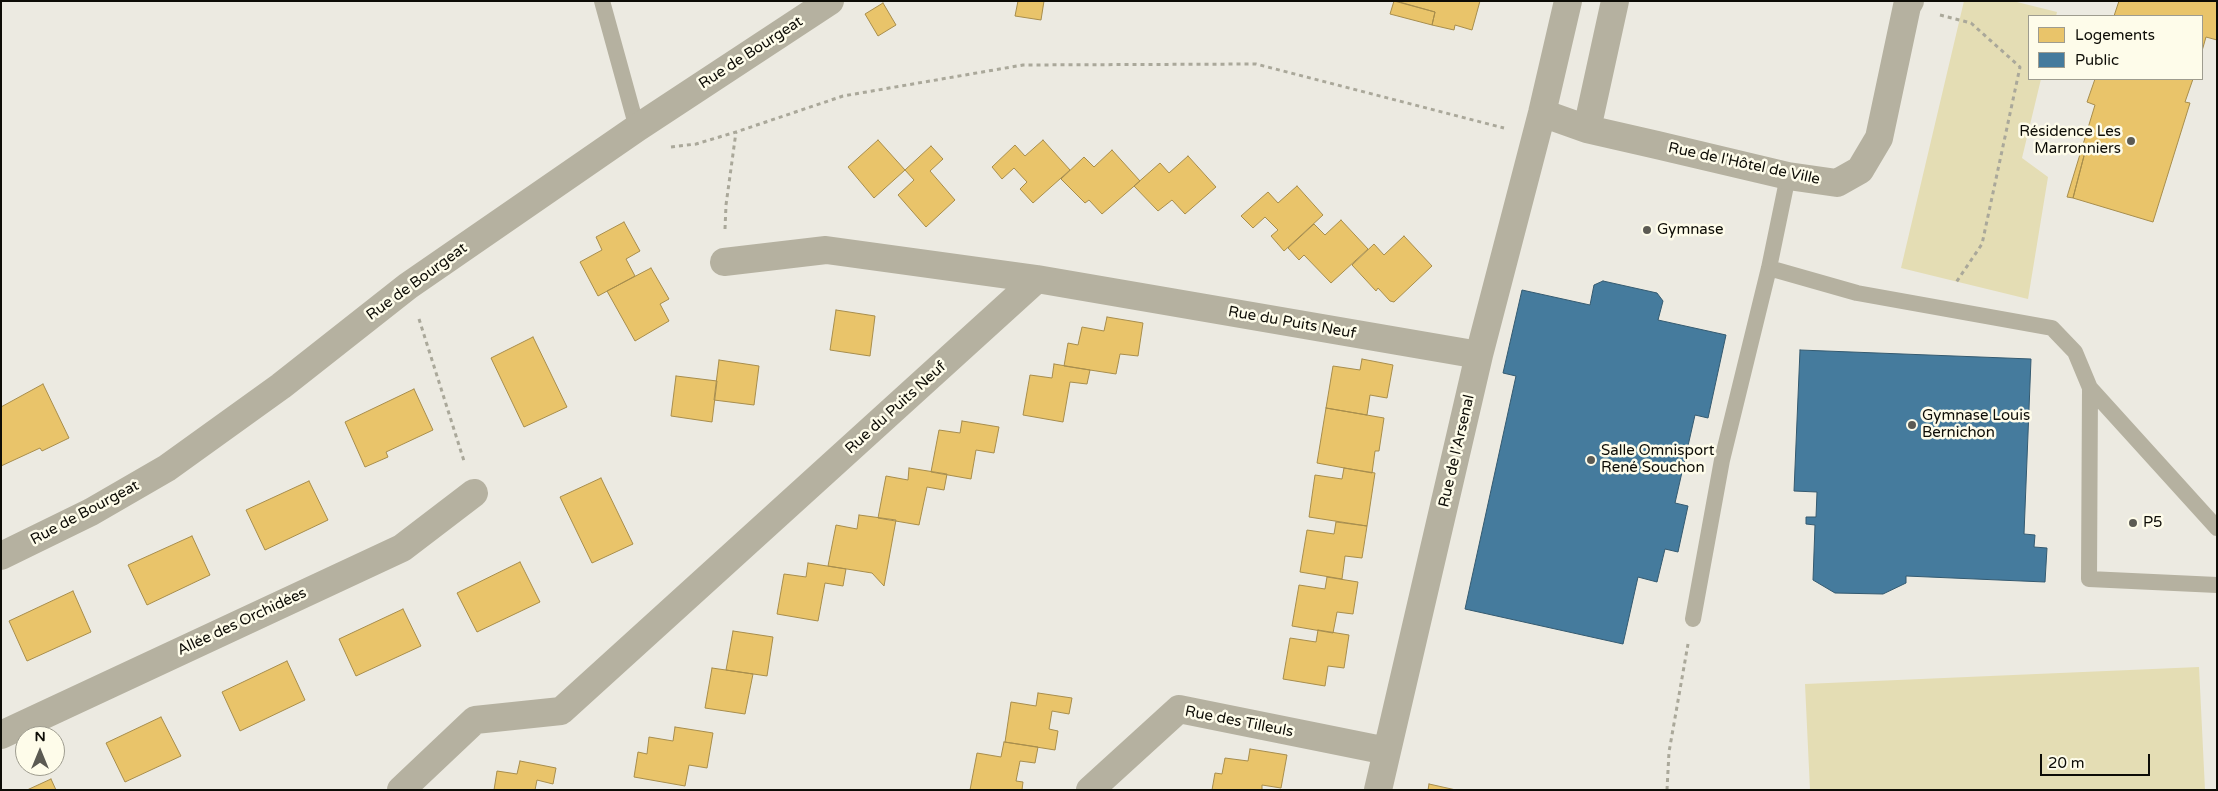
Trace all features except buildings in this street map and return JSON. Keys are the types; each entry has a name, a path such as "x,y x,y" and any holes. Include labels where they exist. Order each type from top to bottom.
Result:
{"street":[{"name":"Rue de Bourgeat","path":"1,556 91,512 167,468 281,386 408,286 637,128 830,1"},
{"name":"Rue de l'Arsenal","path":"1378,790 1479,355 1539,125 1568,1"},
{"path":"1587,129 1615,1"},
{"name":"Rue de l'Hôtel de Ville","path":"1539,125 1587,129 1788,176 1837,182 1860,170 1879,138 1909,4"},
{"path":"724,262 826,250 1037,279"},
{"name":"Rue du Puits Neuf","path":"402,790 475,720 561,711 1037,279 1479,355"},
{"name":"Allée des Orchidées","path":"1,735 402,548 474,493"},
{"name":"Rue des Tilleuls","path":"1090,790 1179,710 1386,751"}],"lane":[{"path":"602,1 637,128"},
{"path":"1693,619 1722,460 1769,268 1788,176"},
{"path":"1769,268 1857,293 2052,328 2075,352 2090,388 2217,528"},
{"path":"2090,388 2089,579 2217,585"}],"path":[{"path":"1909,4 1971,23 2020,68 1982,244 1939,308"},
{"path":"637,128 655,150 696,144 844,96 1024,65 1256,64 1539,125"},
{"path":"726,204 736,132"},
{"path":"408,286 474,493"},
{"path":"1668,790 1669,752 1693,619"}],"shaded area":[{"path":"1964,1 2013,1 2057,12 2056,15 2028,15 2028,80 2041,80 2022,158 2048,177 2028,299 1901,268"},
{"path":"2199,667 2205,790 1810,790 1805,684"}],"place":[{"name":"Résidence Les Marronniers","path":"2131,141"},
{"name":"Gymnase","path":"1647,230"},
{"name":"Gymnase Louis Bernichon","path":"1912,425"},
{"name":"Salle Omnisport René Souchon","path":"1591,460"},
{"name":"P5","path":"2133,523"}]}
